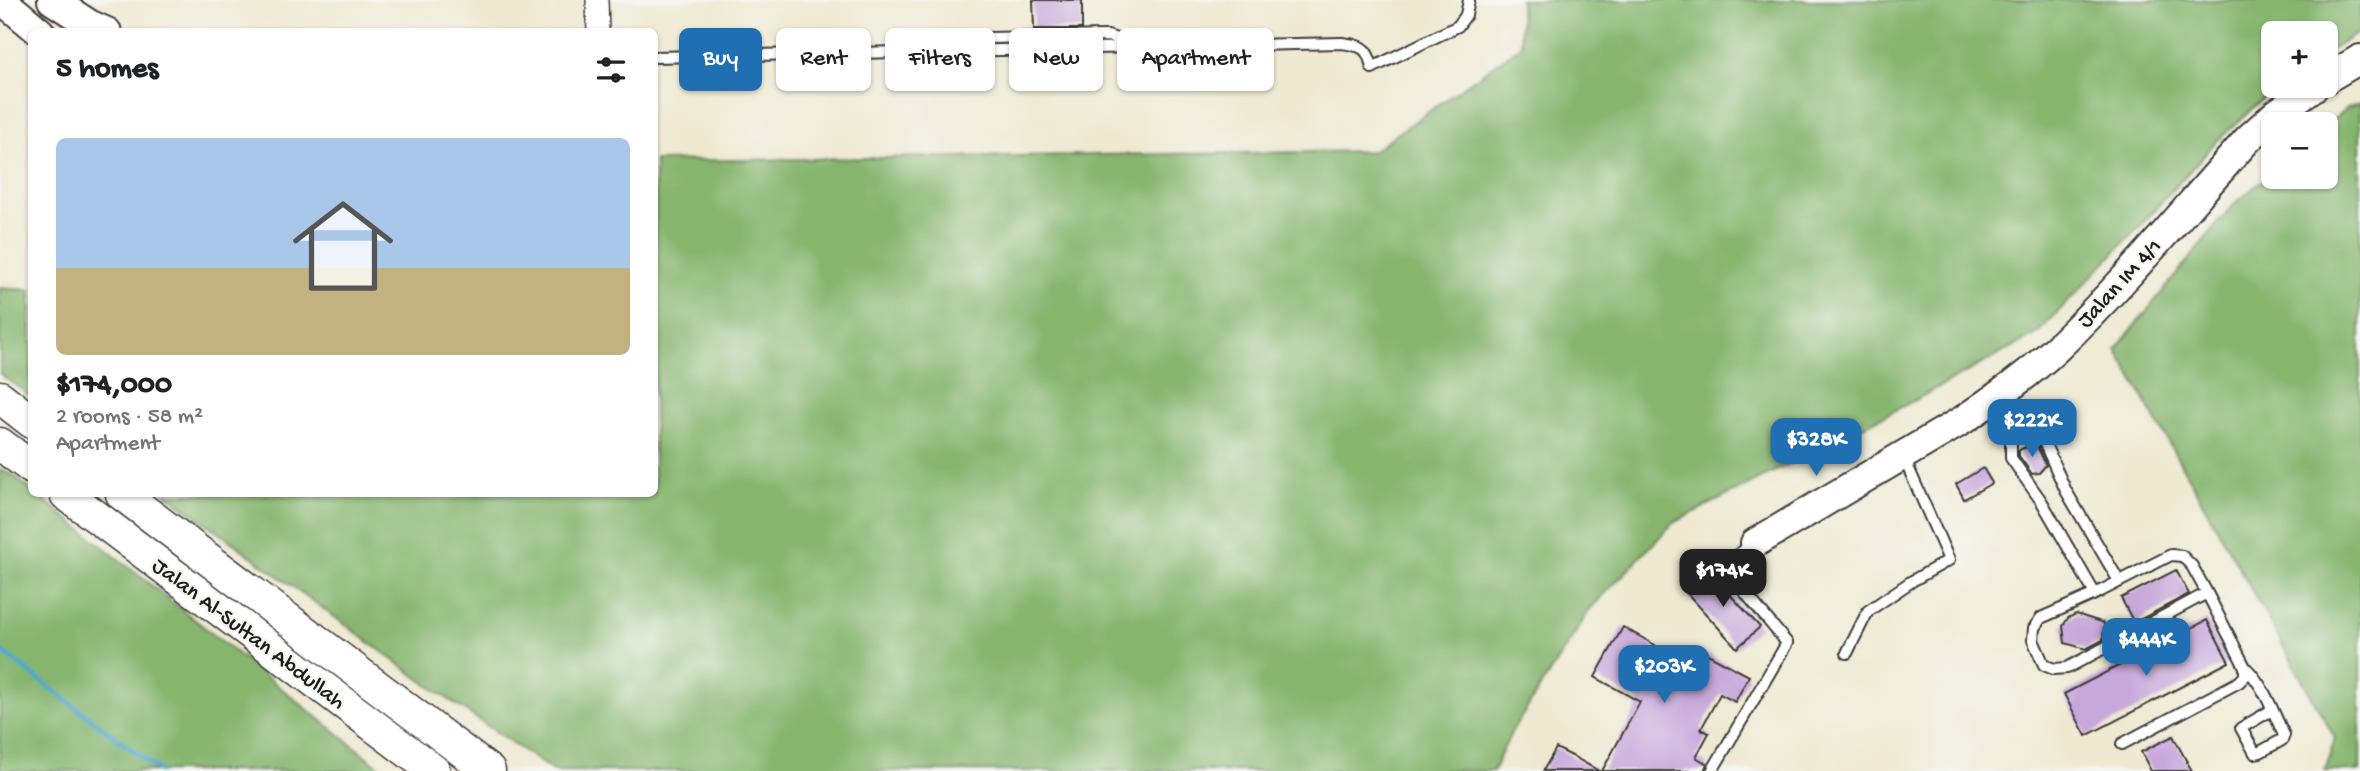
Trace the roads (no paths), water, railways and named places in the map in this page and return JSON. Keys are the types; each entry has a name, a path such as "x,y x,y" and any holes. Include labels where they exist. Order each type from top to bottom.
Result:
{"main road":[{"path":"0,397 28,419"},
{"path":"0,444 28,466"},
{"path":"0,457 28,468"},
{"name":"Jalan Al-Sultan Abdullah","path":"70,497 434,771"},
{"name":"Jalan Al-Sultan Abdullah","path":"126,497 489,771"}],"street":[{"path":"2,0 35,28"},
{"path":"52,0 98,28"},
{"path":"597,0 597,28"},
{"path":"2338,72 2360,59"},
{"name":"Jalan IM 4/1","path":"1755,543 1995,398 2055,350 2090,315 2248,139 2298,98"}],"lane":[{"path":"658,57 951,52 988,38 1108,36 1144,48 1342,43 1359,45 1369,55 1371,68 1458,26 1466,15 1469,0"},
{"path":"1995,398 2015,431 2037,435 2044,442 2066,491 2119,582"},
{"path":"2015,431 2011,441 2011,458 2042,502 2095,594"},
{"path":"1847,653 1868,611 1949,560 1903,456"},
{"path":"1712,771 1787,643 1730,571 1734,557 1755,543"},
{"path":"2207,593 2067,667 2054,669 2045,664 2033,640 2034,628 2040,618 2095,594 2171,555 2182,556 2192,566 2207,593 2245,667 2258,682 2272,710"},
{"path":"2122,744 2239,682 2245,676 2245,667"}],"waterway":[{"path":"0,650 160,771"}]}
